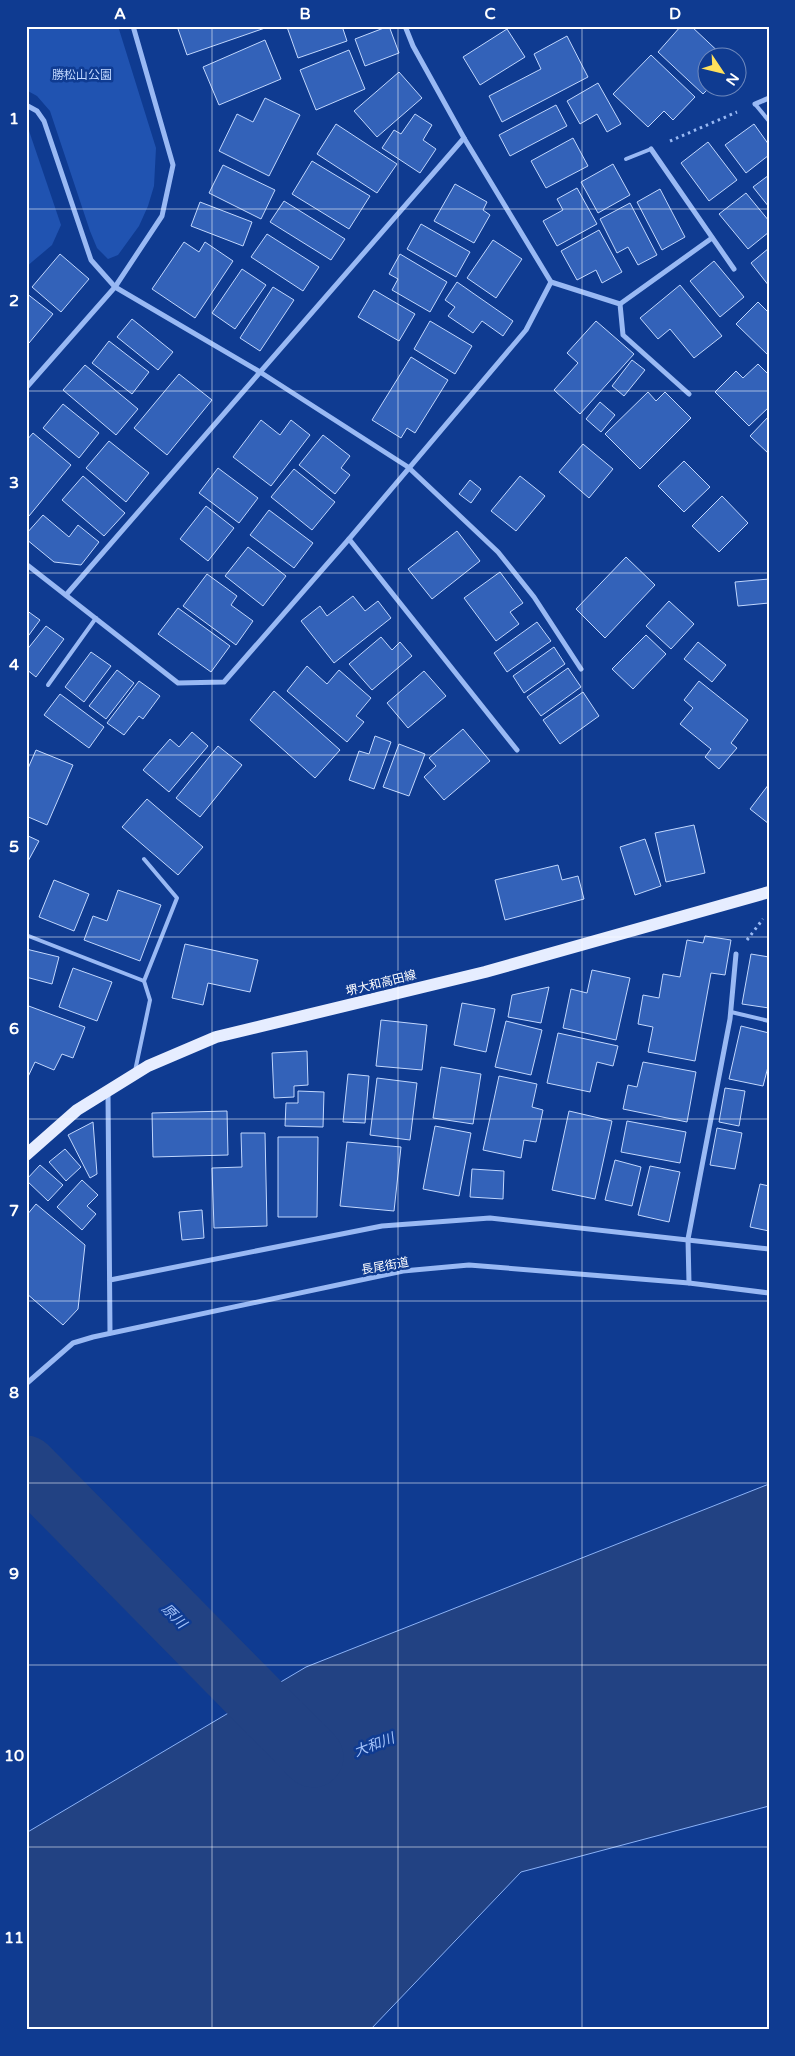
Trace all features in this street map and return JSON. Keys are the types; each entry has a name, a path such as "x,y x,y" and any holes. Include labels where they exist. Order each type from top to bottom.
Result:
{"main road":[{"name":"堺大和高田線","path":"26,1155 77,1110 108,1090 148,1066 216,1037 485,972 769,892"}],"street":[{"path":"26,388 115,287 162,216 173,165 133,26"},
{"path":"405,26 413,46 464,138 551,282 620,304"},
{"path":"755,104 769,98"},
{"path":"26,105 37,111 44,122 91,260 115,287 260,372 408,467 498,552 534,596 581,669"},
{"path":"66,595 464,138"},
{"path":"651,149 734,268"},
{"path":"620,304 712,238"},
{"path":"26,564 178,683 224,682 349,539 408,467 526,330 551,282"},
{"path":"620,304 623,335 689,394"},
{"path":"349,539 517,750"},
{"path":"689,1283 688,1239 731,1012 736,954"},
{"path":"108,1090 110,1333"},
{"path":"110,1280 382,1226 490,1218 769,1249"},
{"name":"長尾街道","path":"26,1384 73,1343 110,1333 403,1271 469,1266 689,1283 769,1293"}],"lane":[{"path":"755,104 769,121"},
{"path":"626,160 651,149"},
{"path":"48,686 96,618"},
{"path":"135,1074 150,1000 144,981 177,898 144,859"},
{"path":"26,935 144,981"},
{"path":"731,1012 769,1021"}],"path":[{"path":"651,149 755,104"},
{"path":"736,954 768,912"}],"green space":[{"name":"勝松山公園","path":"26,26 118,26 156,148 154,186 148,206 139,226 118,255 108,259 97,248 90,231 50,111 37,96 26,90"},
{"path":"26,122 61,225 52,245 26,267"}],"water":[{"name":"大和川","path":"769,1484 769,1806 521,1872 370,2030 26,2030 26,1833 306,1667"}],"building":[{"path":"177,26 264,26 265,28 187,55"},
{"path":"342,26 347,41 298,58 287,27"},
{"path":"389,26 399,53 365,66 355,39"},
{"path":"681,26 691,26 714,48 698,48 698,89 658,52"},
{"path":"507,29 525,57 480,85 463,57"},
{"path":"567,36 588,77 502,122 489,96 541,69 534,54"},
{"path":"265,40 281,79 219,105 203,67"},
{"path":"349,50 365,89 316,110 300,70"},
{"path":"651,55 695,97 673,120 664,111 648,127 613,94"},
{"path":"399,72 422,98 377,137 354,111"},
{"path":"598,83 621,124 607,132 597,114 580,124 567,101"},
{"path":"265,98 300,115 269,176 219,151 237,114 253,122"},
{"path":"556,105 567,126 510,156 499,135"},
{"path":"415,114 432,125 423,140 436,149 420,173 382,148 394,130 401,134"},
{"path":"336,124 397,164 377,193 317,154"},
{"path":"754,124 769,145 769,155 746,173 725,145"},
{"path":"573,138 588,166 546,188 531,161"},
{"path":"708,142 737,180 709,201 681,163"},
{"path":"312,161 370,196 349,229 292,194"},
{"path":"613,164 630,195 598,213 581,182"},
{"path":"223,165 275,190 261,219 209,193"},
{"path":"769,175 769,207 753,187"},
{"path":"455,184 487,202 483,210 490,215 474,243 434,221"},
{"path":"577,188 597,224 557,246 543,221 563,210 557,199"},
{"path":"660,189 685,237 662,250 637,202"},
{"path":"746,193 769,221 769,232 748,249 719,214"},
{"path":"284,201 345,239 331,260 270,222"},
{"path":"200,202 252,222 243,246 191,226"},
{"path":"630,203 657,255 638,265 628,247 617,253 600,219"},
{"path":"421,224 470,252 456,277 407,249"},
{"path":"599,230 622,272 602,283 596,270 577,280 561,251"},
{"path":"267,234 319,267 303,291 251,257"},
{"path":"493,240 522,259 496,298 467,278"},
{"path":"184,242 199,252 205,242 233,261 195,318 152,289"},
{"path":"769,248 769,286 751,263"},
{"path":"60,254 89,279 61,312 32,287"},
{"path":"400,254 447,282 430,312 392,290 398,279 389,274"},
{"path":"714,261 744,297 720,317 690,281"},
{"path":"242,269 266,285 235,329 212,313"},
{"path":"457,282 513,321 503,336 482,321 473,333 448,316 455,307 445,300"},
{"path":"680,285 722,336 694,358 670,329 658,339 640,318"},
{"path":"273,287 294,300 260,351 240,338"},
{"path":"374,290 415,314 399,341 358,317"},
{"path":"26,293 53,314 29,343 26,340"},
{"path":"758,302 769,313 769,356 736,324"},
{"path":"132,319 173,352 158,370 117,337"},
{"path":"430,321 472,346 455,374 414,349"},
{"path":"596,321 634,354 580,414 554,390 578,363 567,353"},
{"path":"109,341 149,372 132,394 92,363"},
{"path":"411,357 448,380 415,433 407,428 401,438 372,420"},
{"path":"632,360 645,370 624,396 612,386"},
{"path":"758,364 769,375 769,407 749,426 715,392 736,371 743,378"},
{"path":"85,365 138,409 116,435 63,390"},
{"path":"179,374 212,400 167,455 134,428"},
{"path":"648,392 656,401 665,392 691,418 640,469 605,434"},
{"path":"600,402 615,415 601,432 586,419"},
{"path":"63,404 99,433 79,458 43,428"},
{"path":"769,416 769,454 750,436"},
{"path":"261,420 280,435 291,420 310,435 271,486 233,457"},
{"path":"33,433 71,465 29,516 26,514 26,441"},
{"path":"323,435 350,456 341,468 350,475 335,494 299,465"},
{"path":"109,441 149,473 126,502 86,468"},
{"path":"583,444 613,469 589,498 559,472"},
{"path":"684,461 710,487 684,512 658,486"},
{"path":"218,468 258,498 239,523 199,493"},
{"path":"294,469 335,502 312,530 271,497"},
{"path":"83,476 125,513 104,536 62,500"},
{"path":"520,476 545,496 516,531 491,511"},
{"path":"470,480 481,489 471,503 459,494"},
{"path":"722,496 748,523 719,552 692,526"},
{"path":"206,506 234,528 208,561 180,539"},
{"path":"269,510 313,543 294,568 250,535"},
{"path":"43,515 69,537 78,525 99,542 81,565 54,562 26,539 26,534"},
{"path":"457,531 480,561 432,599 408,569"},
{"path":"248,547 286,576 263,606 225,576"},
{"path":"626,557 655,585 605,638 576,609"},
{"path":"500,572 523,603 510,612 519,624 496,641 464,598"},
{"path":"207,574 237,596 231,605 253,621 236,645 183,606"},
{"path":"769,579 769,603 738,606 735,582"},
{"path":"353,596 365,611 378,601 391,618 334,663 301,621 320,606 327,616"},
{"path":"669,601 694,624 671,649 646,626"},
{"path":"178,608 230,646 211,672 158,634"},
{"path":"26,610 40,620 26,639"},
{"path":"537,622 551,641 507,672 494,653"},
{"path":"46,626 64,639 36,677 26,669 26,651"},
{"path":"646,635 666,654 633,689 612,669"},
{"path":"381,637 392,650 400,642 412,656 372,690 349,664"},
{"path":"698,642 726,665 712,682 684,659"},
{"path":"554,647 565,664 524,693 513,676"},
{"path":"91,652 111,666 84,702 65,687"},
{"path":"307,666 327,684 339,670 371,698 356,716 364,722 347,742 287,691"},
{"path":"568,668 581,687 541,716 527,697"},
{"path":"117,670 134,683 106,719 89,706"},
{"path":"424,671 446,696 408,728 387,703"},
{"path":"139,681 160,696 143,719 139,716 124,735 107,723"},
{"path":"699,681 748,720 731,743 737,748 719,769 705,757 711,749 680,724 693,708 684,700"},
{"path":"274,691 340,750 315,778 250,720"},
{"path":"583,692 599,716 560,744 543,720"},
{"path":"60,694 104,727 89,748 44,715"},
{"path":"463,729 490,761 444,800 424,777 436,766 429,758"},
{"path":"192,732 208,746 169,792 143,770 170,739 179,747"},
{"path":"375,736 391,742 374,789 349,780 359,751 369,754"},
{"path":"399,744 425,754 409,796 383,787"},
{"path":"218,746 242,765 200,817 176,798"},
{"path":"36,750 73,765 47,825 26,816 26,773"},
{"path":"769,784 769,824 750,809"},
{"path":"147,799 203,847 178,875 122,827"},
{"path":"694,825 705,873 666,882 655,833"},
{"path":"26,835 39,841 26,865"},
{"path":"645,839 661,886 635,895 620,847"},
{"path":"558,865 562,880 578,876 584,899 505,920 495,880"},
{"path":"54,880 89,894 74,931 39,917"},
{"path":"118,890 161,905 140,961 84,940 93,916 107,921"},
{"path":"705,936 731,940 725,975 711,973 695,1061 648,1052 653,1027 638,1024 643,995 659,998 663,974 680,977 687,940 703,943"},
{"path":"185,944 258,960 250,992 208,983 203,1005 172,998"},
{"path":"26,949 59,957 52,984 26,977"},
{"path":"751,954 769,957 769,1008 742,1004"},
{"path":"73,968 112,982 97,1021 59,1007"},
{"path":"592,970 630,978 616,1040 563,1028 571,989 587,993"},
{"path":"549,987 541,1023 508,1017 512,995"},
{"path":"462,1003 495,1009 486,1052 454,1045"},
{"path":"26,1005 85,1027 73,1058 62,1054 54,1070 35,1062 26,1081"},
{"path":"381,1020 427,1025 422,1070 376,1066"},
{"path":"506,1021 542,1030 531,1075 495,1067"},
{"path":"741,1026 769,1033 769,1063 763,1086 729,1079"},
{"path":"558,1033 618,1046 613,1066 597,1062 590,1092 547,1083"},
{"path":"307,1051 308,1085 294,1086 294,1097 274,1098 272,1053"},
{"path":"643,1062 696,1072 687,1122 623,1109 628,1085 637,1087"},
{"path":"441,1067 481,1074 473,1124 433,1118"},
{"path":"348,1074 369,1076 365,1123 343,1122"},
{"path":"499,1076 537,1084 532,1107 543,1110 536,1142 524,1140 521,1158 483,1150"},
{"path":"377,1078 417,1083 410,1140 370,1135"},
{"path":"725,1088 745,1091 739,1126 719,1122"},
{"path":"298,1091 324,1092 323,1127 285,1126 286,1103 298,1103"},
{"path":"227,1111 228,1155 153,1157 152,1113"},
{"path":"569,1111 612,1121 595,1199 552,1190"},
{"path":"627,1121 686,1132 680,1163 621,1152"},
{"path":"93,1122 97,1174 90,1178 68,1135"},
{"path":"435,1126 471,1133 459,1196 423,1189"},
{"path":"717,1128 742,1133 735,1169 710,1165"},
{"path":"241,1133 265,1133 267,1226 214,1228 212,1168 242,1167"},
{"path":"278,1137 318,1137 317,1217 278,1217"},
{"path":"347,1142 401,1147 394,1211 340,1206"},
{"path":"65,1149 81,1167 66,1181 49,1162"},
{"path":"615,1160 641,1167 632,1206 605,1200"},
{"path":"40,1165 63,1185 48,1201 26,1180"},
{"path":"650,1166 680,1172 669,1222 638,1215"},
{"path":"472,1169 504,1171 503,1199 470,1197"},
{"path":"82,1180 98,1195 87,1206 96,1214 82,1230 57,1207"},
{"path":"760,1184 769,1186 769,1231 750,1227"},
{"path":"36,1204 85,1245 78,1309 63,1325 26,1293 26,1216"},
{"path":"202,1210 204,1238 182,1240 179,1212"}],"waterway":[{"name":"原川","path":"26,1466 313,1757"}]}
